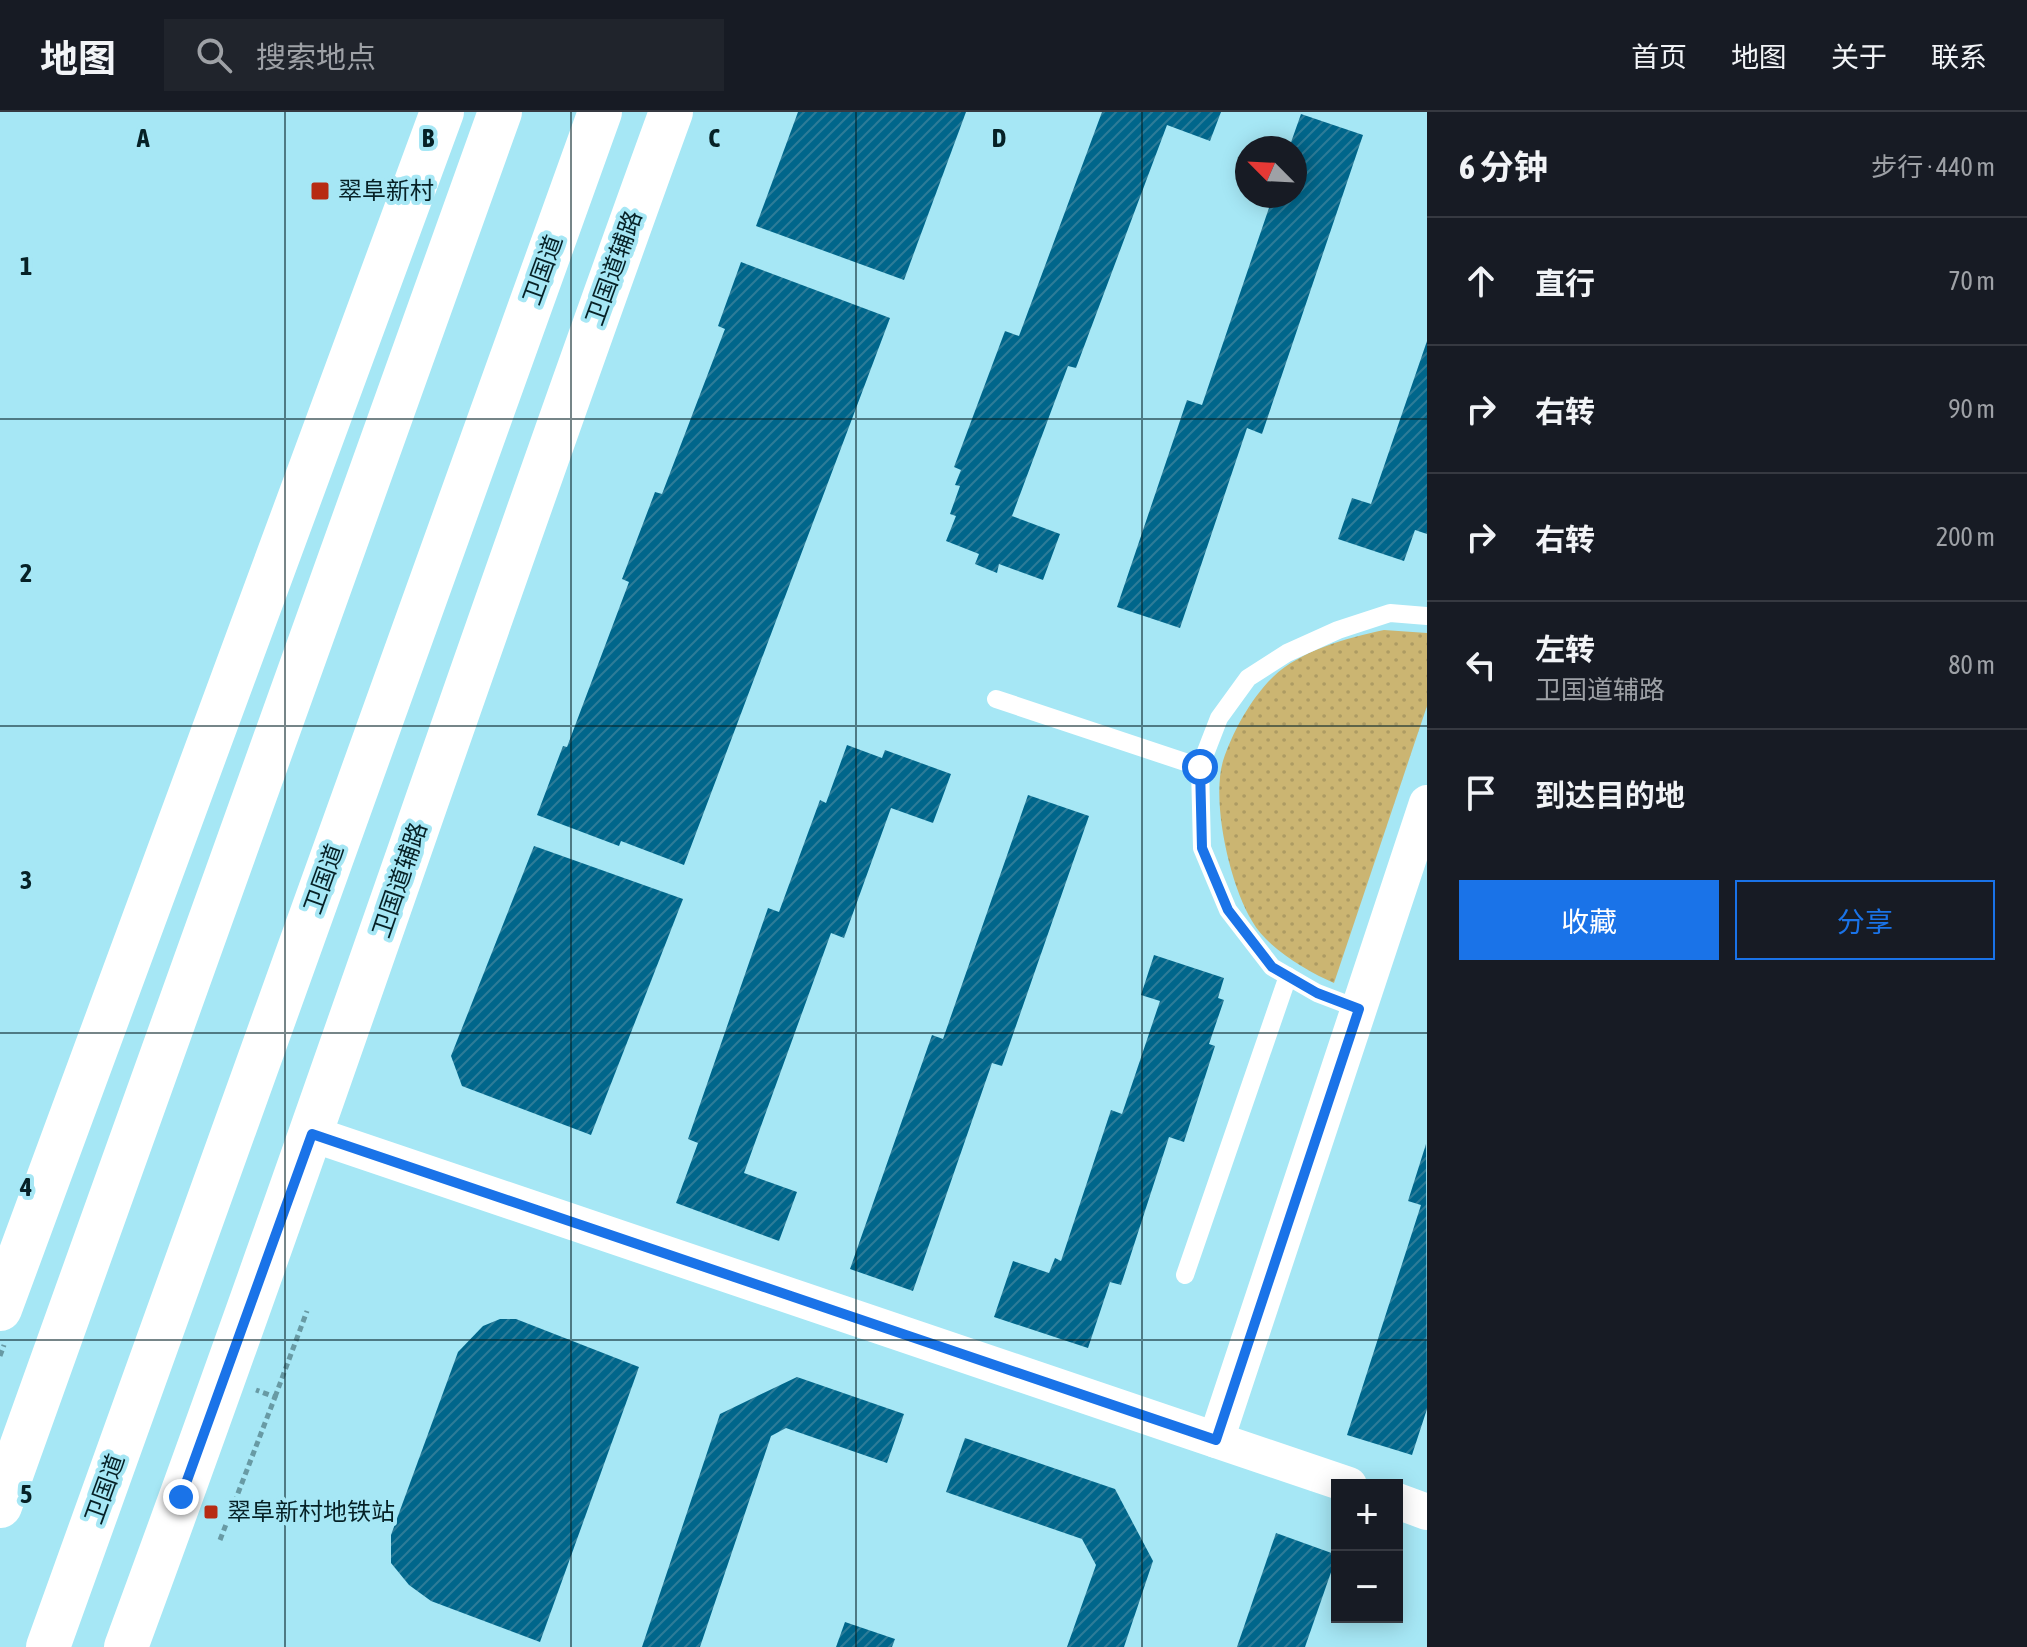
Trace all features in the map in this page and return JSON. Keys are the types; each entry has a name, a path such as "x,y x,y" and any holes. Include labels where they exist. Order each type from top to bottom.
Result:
{"main road":[{"path":"0,1309 442,112"},
{"path":"0,1506 500,112"},
{"name":"卫国道","path":"48,1647 600,112"},
{"name":"卫国道辅路","path":"126,1647 312,1134 556,427 671,112"}],"street":[{"path":"1216,1440 1427,803"},
{"path":"312,1134 1331,1479"},
{"path":"1403,1503 1427,1512"}],"lane":[{"path":"1359,1009 1317,993 1272,967 1228,910 1202,848 1200,767 1219,718 1248,678 1287,653 1338,630 1390,613 1427,616"},
{"path":"996,699 1200,767"},
{"path":"1185,1275 1288,976"}],"path":[{"path":"275,1397 307,1311"}],"shaded area":[{"path":"1384,630 1427,633 1427,706 1334,983 1277,949 1252,921 1236,887 1225,843 1219,798 1220,778 1223,761 1237,728 1257,695 1273,677 1311,652"}],"building":[{"path":"798,112 966,112 904,280 756,226"},
{"path":"1102,112 1221,112 1210,141 1167,125 1076,368 1068,366 1012,516 1060,534 1043,580 999,564 997,573 975,564 979,554 946,541 956,516 950,514 960,486 955,485 961,470 954,467 1005,331 1019,336"},
{"path":"1301,114 1363,135 1262,434 1247,428 1180,628 1117,607 1187,400 1202,405 1269,208 1307,208 1307,136 1293,136"},
{"path":"741,262 890,318 684,865 621,841 619,846 537,815 563,746 567,747 629,582 622,579 655,492 662,494 725,329 718,326"},
{"path":"1427,341 1427,534 1415,530 1404,561 1338,539 1352,498 1371,504"},
{"path":"847,745 882,758 885,750 951,774 933,823 891,808 844,938 831,933 744,1173 797,1192 779,1241 676,1203 698,1143 688,1139 768,908 779,912 820,800 826,803"},
{"path":"1028,795 1089,816 1002,1066 992,1063 913,1291 850,1269 932,1035 943,1039"},
{"path":"534,846 683,899 591,1135 462,1086 451,1056"},
{"path":"1154,955 1224,978 1218,998 1224,1000 1209,1044 1215,1046 1184,1142 1169,1137 1121,1285 1110,1282 1088,1348 994,1317 1013,1261 1049,1273 1055,1258 1061,1261 1111,1110 1122,1114 1160,1001 1141,995"},
{"path":"1426,1144 1427,1409 1412,1455 1347,1435 1421,1205 1408,1201"},
{"path":"500,1319 516,1319 639,1367 540,1642 431,1601 409,1585 391,1563 391,1535 458,1352 483,1326"},
{"path":"797,1377 904,1414 887,1463 786,1428 771,1436 700,1647 642,1647 720,1414"},
{"path":"965,1438 1115,1489 1153,1561 1124,1647 1067,1647 1096,1565 1082,1539 946,1492"},
{"path":"1276,1533 1331,1553 1331,1572 1305,1647 1237,1647"},
{"path":"845,1622 895,1639 892,1647 836,1647"}],"place":[{"name":"翠阜新村","path":"320,191"},
{"name":"翠阜新村地铁站","path":"211,1512"}],"route":[{"path":"181,1497 312,1134 1216,1440 1359,1009 1317,993 1272,967 1228,910 1202,848 1200,767"}]}
